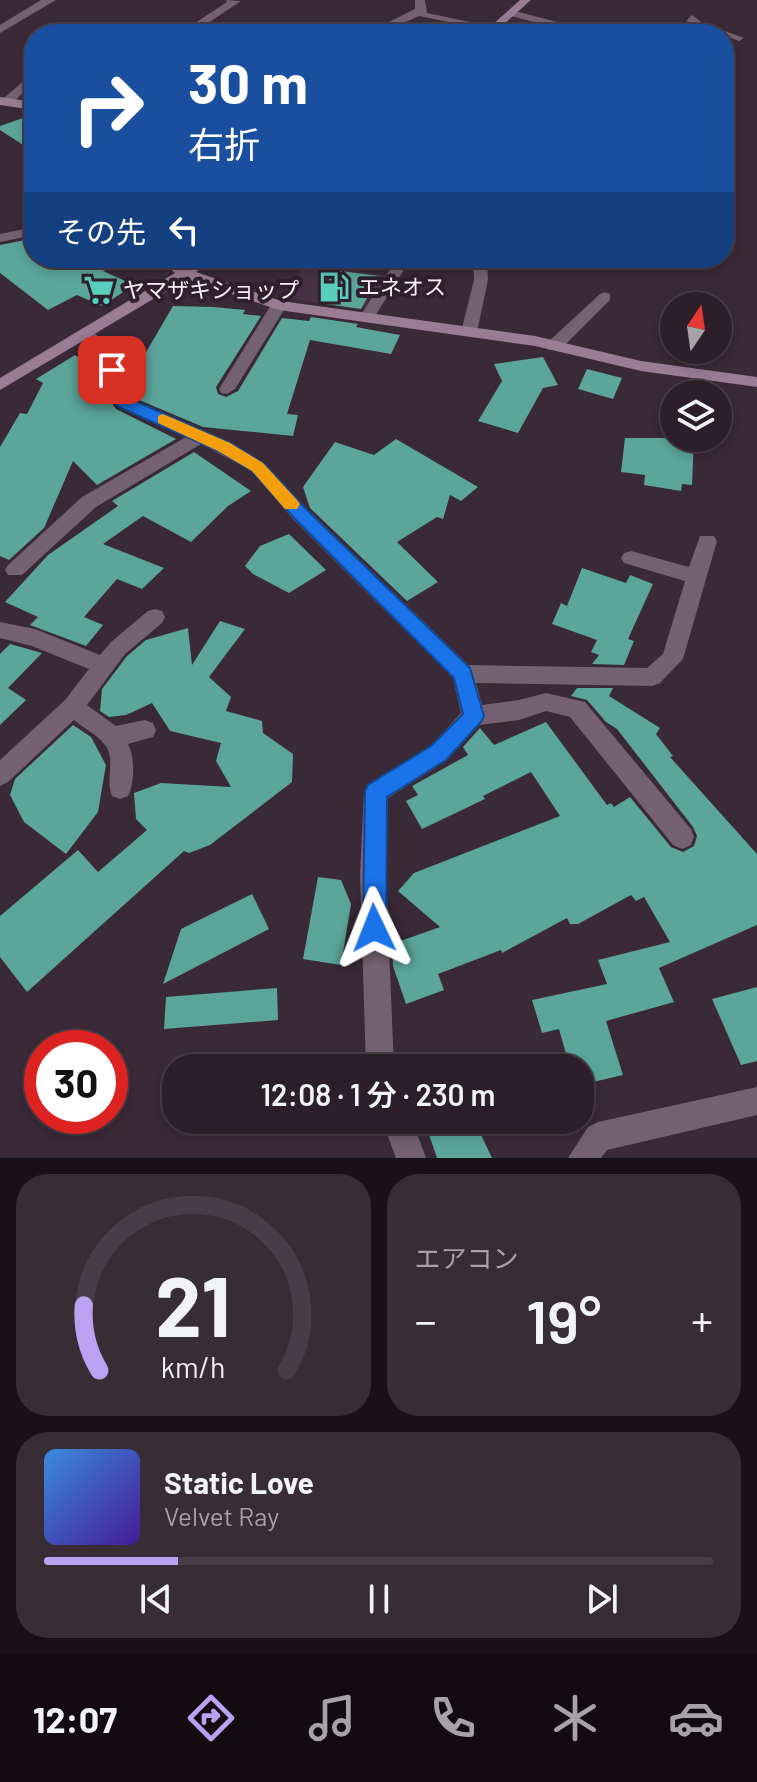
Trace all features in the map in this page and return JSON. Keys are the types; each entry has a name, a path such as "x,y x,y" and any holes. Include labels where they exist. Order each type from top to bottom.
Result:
{"street":[{"path":"0,30 37,5 51,0"},
{"path":"201,24 236,1 231,0"},
{"path":"499,24 526,0"},
{"path":"387,24 420,5 424,15 460,24"},
{"path":"511,13 553,24"},
{"path":"692,18 691,21 697,24"},
{"path":"734,33 744,35 734,40"},
{"path":"4,102 24,84"},
{"path":"4,102 24,104"},
{"path":"0,238 24,233"},
{"path":"178,268 184,273 279,305 469,332 554,346 641,366 757,382"},
{"path":"0,385 192,268"},
{"path":"367,318 398,268"},
{"path":"469,332 481,280 480,268"},
{"path":"554,346 605,297"},
{"path":"227,389 279,305"},
{"path":"87,334 110,360 114,390 124,403 201,436 258,467 300,514 463,674 473,716"},
{"path":"15,570 89,502 201,436"},
{"path":"463,674 652,677 672,659 707,541"},
{"path":"631,558 696,577"},
{"path":"0,775 73,707 118,648 155,617"},
{"path":"0,630 35,638 104,666"},
{"path":"379,1054 373,874 376,792 439,753 473,716 519,710 546,702 577,709 682,837"},
{"path":"73,707 113,737 121,753 120,788"},
{"path":"113,737 145,730"},
{"path":"583,1158 598,1137 757,1101"},
{"path":"402,1134 411,1158"}],"shaded area":[{"name":"エネオス","path":"302,268 341,268 386,276 365,309 280,298"}],"building":[{"path":"24,119 24,146 0,130 0,126"},
{"path":"24,240 24,268 110,268 103,271 134,285 102,306 77,295 48,310 0,273 0,245"},
{"path":"334,270 379,276 361,309 318,303"},
{"path":"173,306 245,310 243,314 261,316 216,387 218,394 226,397 238,391 282,318 309,321 311,317 358,324 356,327 400,335 391,354 310,340 287,414 298,415 293,436 203,427 132,397 125,388"},
{"path":"75,355 100,371 104,392 116,409 176,439 97,485 73,461 44,528 9,560 0,556 0,447 20,413 27,414 43,383 36,379"},
{"path":"543,357 558,385 543,388 518,433 478,421 502,381 494,364"},
{"path":"587,369 622,378 613,399 578,389"},
{"path":"625,438 660,438 660,452 693,452 692,485 682,484 681,491 644,485 645,475 621,472"},
{"path":"396,439 478,487 461,501 450,495 443,519 437,517 397,542 438,582 407,601 310,508 303,487 335,442 374,455"},
{"path":"194,452 251,491 228,506 191,542 143,516 103,544 164,568 142,589 117,579 84,617 103,625 86,646 30,625 38,617 5,602 48,555 118,506 112,501"},
{"path":"289,534 326,570 289,593 253,574 245,566 260,546"},
{"path":"582,568 626,583 630,575 653,584 628,639 634,641 624,665 592,664 599,655 591,652 597,640 552,624 561,603 567,606"},
{"path":"220,621 245,629 209,677 231,697 226,711 262,721 263,733 293,754 292,782 210,845 189,853 184,851 27,992 0,957 0,916 78,850 98,872 147,830 136,819 134,793 161,783 231,787 216,761 221,743 170,731 152,703 126,715 109,717 100,711 102,689 127,656 146,640 188,628 192,665"},
{"path":"10,644 42,653 8,688 26,700 0,725 0,654"},
{"path":"577,688 613,688 609,696 660,728 656,734 673,756 670,757 757,854 757,925 659,968 674,1002 606,1021 623,1075 594,1082 594,1054 566,1054 559,1029 542,1033 532,1000 607,984 598,960 670,942 644,897 636,901 631,895 578,924 570,924 567,918 502,953 501,950 438,974 444,990 406,1004 393,966 392,944 440,927 398,891 414,873 560,816 531,772 483,796 485,799 422,829 406,801 418,795 412,786 468,755 463,747 480,728 494,745 546,722 607,805 611,803 614,807 630,797 671,847 683,852 694,846 697,836 693,827 617,729 606,722 587,700 571,696"},
{"path":"73,725 91,737 106,765 98,812 66,854 24,822 10,795 15,779"},
{"path":"318,877 341,880 351,904 341,965 303,959"},
{"path":"252,894 269,929 163,984 181,929"},
{"path":"757,987 757,1061 741,1065 712,999"},
{"path":"277,988 278,1020 164,1029 166,997"},
{"path":"429,1134 481,1134 492,1158 437,1158"}],"slow traffic":[{"path":"163,420 224,447 258,467 291,504"}],"place":[{"name":"エネオス","path":"334,287"},
{"name":"ヤマザキショップ","path":"99,290"}],"route":[{"path":"112,370 114,390 124,403 224,447 258,467 300,514 463,674 473,716 439,753 376,792 374,928"}]}
